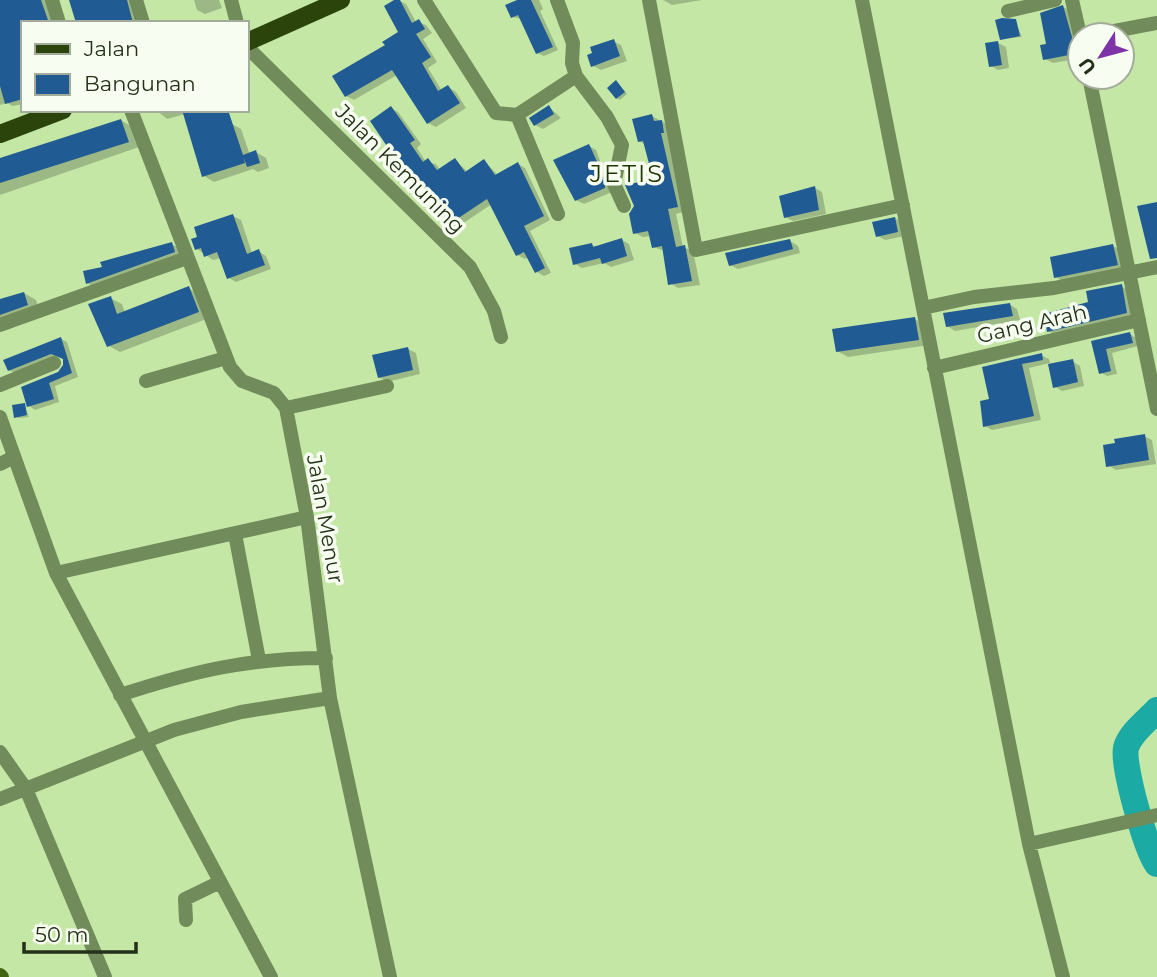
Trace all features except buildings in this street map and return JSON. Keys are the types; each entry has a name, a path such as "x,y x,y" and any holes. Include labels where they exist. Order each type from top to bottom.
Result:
{"main road":[{"path":"248,41 341,0"},
{"path":"0,133 58,112"}],"street":[{"path":"52,0 58,21"},
{"path":"136,0 142,21"},
{"path":"231,0 236,21"},
{"path":"424,0 496,113 517,115 576,76"},
{"path":"557,0 573,43 572,63 576,76 619,136 621,159 614,184 624,206"},
{"path":"649,0 696,250 904,205"},
{"path":"862,0 1029,844 1063,977"},
{"path":"1008,11 1055,0"},
{"path":"1072,0 1077,21"},
{"path":"1136,27 1157,23"},
{"name":"Jalan Kemuning","path":"248,48 470,267 494,311 500,337"},
{"path":"1092,91 1157,409"},
{"path":"132,112 226,358 242,381 274,393 286,408 387,386"},
{"path":"517,115 558,214"},
{"path":"0,325 187,258"},
{"path":"923,308 974,297 1054,288 1157,267"},
{"name":"Gang Arah","path":"934,368 1139,320"},
{"path":"146,381 226,358"},
{"path":"0,385 54,363"},
{"name":"Jalan Menur","path":"286,408 307,517 330,698 390,977"},
{"path":"0,417 56,573 271,977"},
{"path":"0,464 14,457"},
{"path":"56,573 307,517"},
{"path":"235,534 259,660"},
{"path":"121,695 221,665 259,660 326,658"},
{"path":"0,799 145,741 242,712 330,698"},
{"path":"0,752 26,789 105,977"},
{"path":"1029,844 1111,828 1157,815"},
{"path":"186,920 185,899 220,882"}],"waterway":[{"path":"1157,710 1131,737 1126,748 1136,807 1157,864"}],"district":[{"name":"JETIS","path":"627,174"}]}
